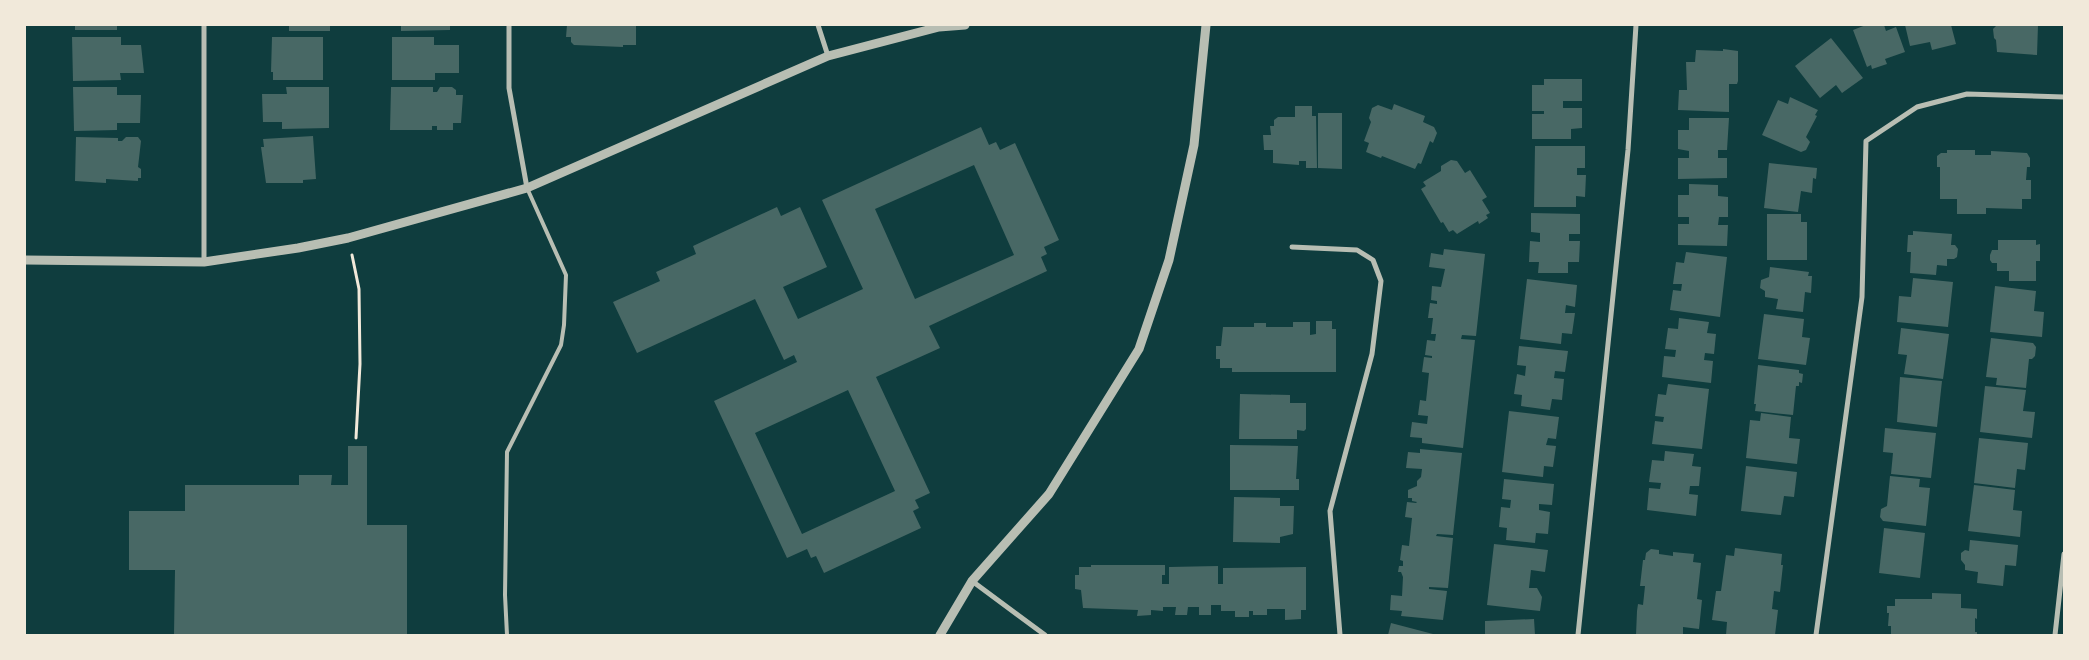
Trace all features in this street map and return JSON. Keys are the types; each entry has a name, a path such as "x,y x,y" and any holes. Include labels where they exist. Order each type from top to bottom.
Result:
{"street":[{"path":"204,25 204,262"},
{"path":"509,25 509,88 527,188"},
{"path":"818,25 828,56"},
{"path":"25,260 204,262 298,248 348,238 527,188 828,56 939,27 965,25"},
{"path":"940,635 972,581 1049,494 1139,349 1169,260 1194,145 1206,25"},
{"path":"1578,635 1628,150 1636,25"},
{"path":"1816,635 1862,297 1866,141 1917,107 1968,94 2064,97"},
{"path":"1292,247 1357,250 1374,260 1381,281 1372,354 1330,511 1340,635"},
{"path":"2055,635 2064,554"},
{"path":"972,581 1045,635"}],"lane":[{"path":"507,635 505,595 507,452 561,345 564,325 566,275 527,188"}],"path":[{"path":"348,238 360,290 360,364 356,438"}],"building":[{"path":"75,25 117,25 117,30 75,30"},
{"path":"289,25 330,25 330,31 289,31"},
{"path":"401,25 450,25 450,30 401,31"},
{"path":"567,25 636,25 636,45 623,45 623,47 574,45 571,42 571,37 566,37"},
{"path":"1866,25 1884,25 1886,31 1896,27 1905,52 1885,59 1887,64 1872,69 1871,65 1867,67 1853,30"},
{"path":"1905,25 1951,25 1956,44 1932,50 1930,42 1910,46"},
{"path":"1997,25 2038,25 2037,55 1997,52 1993,29"},
{"path":"72,37 121,37 121,45 141,45 144,73 120,73 121,80 73,81"},
{"path":"272,37 323,37 323,80 273,80 273,72 271,72"},
{"path":"392,37 434,37 434,45 459,45 459,73 435,73 435,80 392,80"},
{"path":"1831,38 1863,78 1842,93 1836,85 1820,98 1795,66"},
{"path":"1723,49 1738,51 1738,81 1737,84 1729,84 1729,112 1678,110 1679,90 1687,90 1686,62 1695,62 1696,50 1723,51"},
{"path":"1544,79 1582,79 1582,101 1563,101 1563,108 1582,108 1582,128 1571,129 1571,139 1532,139 1532,114 1544,114 1544,111 1532,111 1532,85 1544,85"},
{"path":"73,87 117,87 117,95 141,95 140,123 117,123 117,130 74,131"},
{"path":"286,87 329,87 329,128 282,129 282,122 263,122 262,94 287,94"},
{"path":"391,87 433,87 433,92 437,92 440,87 452,87 456,90 456,95 463,95 461,123 453,123 453,130 437,130 437,126 432,126 432,130 390,130"},
{"path":"1790,97 1818,110 1815,115 1817,116 1806,137 1810,142 1806,150 1801,152 1762,135 1778,100 1788,104"},
{"path":"1394,104 1425,116 1423,122 1434,127 1437,133 1433,143 1430,141 1421,164 1418,163 1415,169 1366,152 1369,143 1364,141 1371,122 1369,118 1372,108 1378,105 1392,110"},
{"path":"1295,106 1312,106 1312,116 1316,116 1317,168 1306,168 1306,161 1299,161 1299,165 1273,163 1273,150 1264,150 1263,135 1271,135 1270,126 1274,126 1274,120 1278,117 1295,117"},
{"path":"1318,113 1342,113 1342,169 1318,168"},
{"path":"1689,118 1729,118 1727,150 1718,150 1718,158 1727,158 1727,178 1678,179 1678,158 1689,158 1689,151 1678,149 1678,130 1689,130"},
{"path":"981,127 989,145 996,142 1000,150 1015,143 1059,240 1044,247 1047,254 1041,257 1047,271 929,326 940,348 876,377 930,493 915,500 919,508 913,511 921,528 824,573 816,556 811,558 807,549 787,558 714,401 797,362 794,355 784,360 755,299 637,353 613,302 660,281 656,272 696,254 693,246 777,207 781,216 800,207 827,267 783,287 798,319 863,289 822,200","holes":["974,165 1014,255 915,299 875,209","848,390 895,491 802,534 755,433"]},
{"path":"313,136 316,179 303,180 303,183 266,183 261,147 264,147 263,139"},
{"path":"76,137 118,138 118,141 122,141 126,137 138,137 141,141 138,167 141,169 141,178 138,178 138,181 106,179 106,183 75,181"},
{"path":"1535,146 1585,146 1585,168 1577,168 1577,175 1586,175 1585,197 1576,196 1576,207 1534,207"},
{"path":"1947,150 1975,150 1975,155 1991,155 1991,151 2027,153 2030,158 2030,167 2027,167 2026,180 2031,180 2031,199 2022,199 2022,209 1986,208 1986,214 1957,214 1957,199 1940,199 1940,167 1937,167 1937,156 1941,153 1947,153"},
{"path":"1451,160 1457,161 1465,173 1470,170 1487,197 1482,200 1490,213 1486,215 1488,218 1479,224 1478,221 1457,234 1453,230 1449,232 1443,222 1441,223 1421,189 1426,186 1423,182 1441,171 1441,166"},
{"path":"1769,163 1817,168 1816,179 1813,178 1812,193 1801,191 1798,212 1764,208"},
{"path":"1689,184 1718,185 1718,196 1728,197 1728,217 1719,217 1718,225 1728,225 1727,246 1678,245 1678,224 1689,224 1689,217 1678,217 1678,195 1689,195"},
{"path":"1531,213 1580,214 1580,234 1569,234 1569,241 1580,241 1579,262 1568,262 1568,273 1538,273 1539,262 1529,262 1530,241 1540,242 1540,233 1531,232"},
{"path":"1767,214 1801,214 1801,222 1807,222 1807,260 1767,260"},
{"path":"1913,231 1952,234 1951,245 1955,245 1958,249 1957,257 1947,259 1947,266 1937,265 1936,275 1910,273 1911,252 1907,252 1908,235 1913,235"},
{"path":"1998,240 2036,240 2036,245 2040,244 2040,261 2036,261 2036,281 2009,281 2009,271 1997,271 1997,263 1992,263 1990,255 1992,250 1998,250"},
{"path":"1444,249 1485,254 1476,336 1462,335 1461,339 1475,340 1463,448 1422,443 1422,438 1410,437 1412,422 1427,424 1428,416 1418,415 1420,400 1426,401 1429,373 1422,372 1424,357 1432,358 1432,356 1425,355 1427,340 1435,341 1436,334 1431,334 1433,318 1428,318 1430,303 1437,304 1437,301 1431,300 1432,286 1441,287 1445,269 1429,267 1431,253 1443,255"},
{"path":"1686,252 1727,257 1720,317 1670,310 1673,290 1681,291 1682,284 1673,284 1676,262 1684,263"},
{"path":"1770,267 1809,272 1808,276 1812,276 1811,293 1805,292 1803,312 1776,309 1778,299 1765,297 1765,291 1760,288 1761,280 1769,277"},
{"path":"1913,278 1953,282 1948,327 1897,322 1899,296 1911,297"},
{"path":"1527,279 1577,285 1575,307 1566,305 1565,313 1575,313 1572,334 1562,333 1561,344 1520,339"},
{"path":"1995,286 2036,291 2034,311 2044,312 2042,337 1990,332"},
{"path":"1764,314 1804,319 1802,337 1810,338 1806,365 1758,359"},
{"path":"1679,318 1709,322 1707,333 1716,334 1714,354 1705,353 1704,360 1713,361 1711,383 1662,377 1664,356 1675,357 1676,350 1665,349 1668,328 1678,329"},
{"path":"1316,321 1332,321 1332,329 1336,329 1336,372 1232,372 1232,368 1220,368 1220,359 1216,359 1216,346 1221,346 1223,327 1254,327 1254,323 1266,323 1266,327 1293,327 1293,322 1310,322 1310,335 1316,334"},
{"path":"1901,328 1949,334 1943,379 1904,374 1907,355 1898,354"},
{"path":"1991,338 2033,343 2036,347 2035,356 2029,359 2026,388 1996,385 1997,378 1986,377"},
{"path":"1519,346 1568,351 1565,372 1555,371 1554,378 1564,379 1562,400 1552,399 1550,410 1521,406 1522,395 1514,394 1517,374 1525,376 1526,366 1517,365"},
{"path":"1758,365 1799,370 1799,373 1803,374 1802,383 1799,382 1799,386 1796,386 1793,415 1755,411"},
{"path":"1900,377 1942,381 1937,427 1897,422"},
{"path":"1668,384 1709,389 1702,449 1652,444 1655,421 1663,422 1664,417 1655,416 1658,394 1666,395"},
{"path":"1985,386 2026,390 2023,411 2035,412 2032,438 1980,432"},
{"path":"1240,394 1290,395 1290,403 1306,403 1306,429 1304,431 1297,430 1297,439 1239,439"},
{"path":"1509,411 1559,417 1556,439 1548,438 1546,445 1556,446 1553,467 1544,466 1543,477 1502,472"},
{"path":"1761,413 1791,417 1789,438 1800,439 1797,464 1746,458 1750,420 1760,421"},
{"path":"1885,428 1936,433 1931,478 1891,474 1893,453 1883,452"},
{"path":"1979,438 2028,443 2025,470 2017,469 2015,488 1974,483"},
{"path":"1230,445 1298,446 1296,479 1299,479 1299,490 1230,490"},
{"path":"348,446 367,446 367,525 407,525 407,635 174,635 175,570 129,570 129,511 185,511 185,485 299,485 299,475 332,475 331,485 348,485"},
{"path":"1420,449 1462,453 1453,535 1437,534 1436,536 1453,538 1448,588 1429,587 1429,589 1447,591 1443,620 1401,616 1402,611 1390,610 1391,595 1402,596 1403,577 1401,572 1398,572 1399,566 1403,566 1403,561 1400,560 1402,545 1409,546 1412,518 1405,517 1407,502 1417,502 1412,501 1412,498 1408,498 1408,490 1417,486 1422,469 1406,468 1408,452 1420,453"},
{"path":"1665,451 1694,454 1692,466 1701,467 1699,486 1690,486 1689,494 1698,495 1696,516 1647,510 1649,488 1660,489 1661,483 1649,482 1652,460 1664,461"},
{"path":"1746,466 1797,472 1794,497 1784,496 1781,515 1741,511"},
{"path":"1890,476 1920,479 1919,487 1930,488 1926,526 1883,521 1880,517 1881,509 1887,506"},
{"path":"1504,479 1554,484 1552,505 1539,504 1539,510 1550,512 1548,534 1536,533 1535,543 1506,540 1507,528 1499,527 1501,507 1510,508 1511,500 1502,499"},
{"path":"1974,485 2015,490 2013,510 2022,511 2020,537 1968,531"},
{"path":"1234,497 1280,498 1280,506 1294,506 1293,534 1280,537 1280,543 1233,542"},
{"path":"1884,528 1925,533 1920,578 1879,573"},
{"path":"1970,540 2018,545 2016,566 2005,565 2003,586 1977,583 1978,572 1965,570 1965,565 1961,560 1961,553 1965,550 1969,551"},
{"path":"1494,544 1548,550 1545,572 1531,570 1529,588 1537,588 1542,597 1540,611 1487,605"},
{"path":"1735,548 1782,554 1781,565 1783,565 1780,592 1774,591 1772,609 1778,610 1775,635 1726,635 1727,622 1712,620 1716,591 1721,591 1726,555 1734,556"},
{"path":"1651,549 1659,550 1659,554 1673,556 1673,552 1694,554 1693,562 1701,563 1697,599 1702,600 1699,629 1683,627 1683,635 1636,635 1638,604 1643,605 1645,586 1640,586 1643,560 1645,560 1646,553"},
{"path":"1091,565 1165,565 1165,575 1162,575 1162,584 1169,584 1169,567 1218,566 1218,584 1223,584 1223,568 1306,567 1306,610 1301,610 1301,619 1285,620 1285,609 1267,609 1267,615 1253,615 1253,611 1249,611 1249,617 1235,617 1235,611 1221,611 1221,605 1211,605 1211,615 1199,615 1199,607 1188,607 1187,615 1175,615 1176,607 1163,607 1163,611 1151,610 1151,615 1137,616 1138,610 1083,608 1081,590 1075,589 1075,575 1079,575 1079,567 1091,567"},
{"path":"1932,593 1961,594 1961,608 1977,609 1975,632 1977,632 1977,635 1891,635 1891,626 1888,626 1889,613 1887,613 1887,606 1895,606 1895,599 1932,599"},
{"path":"1534,619 1535,635 1485,635 1485,621"},
{"path":"1391,623 1433,634 1433,635 1388,635"}]}
